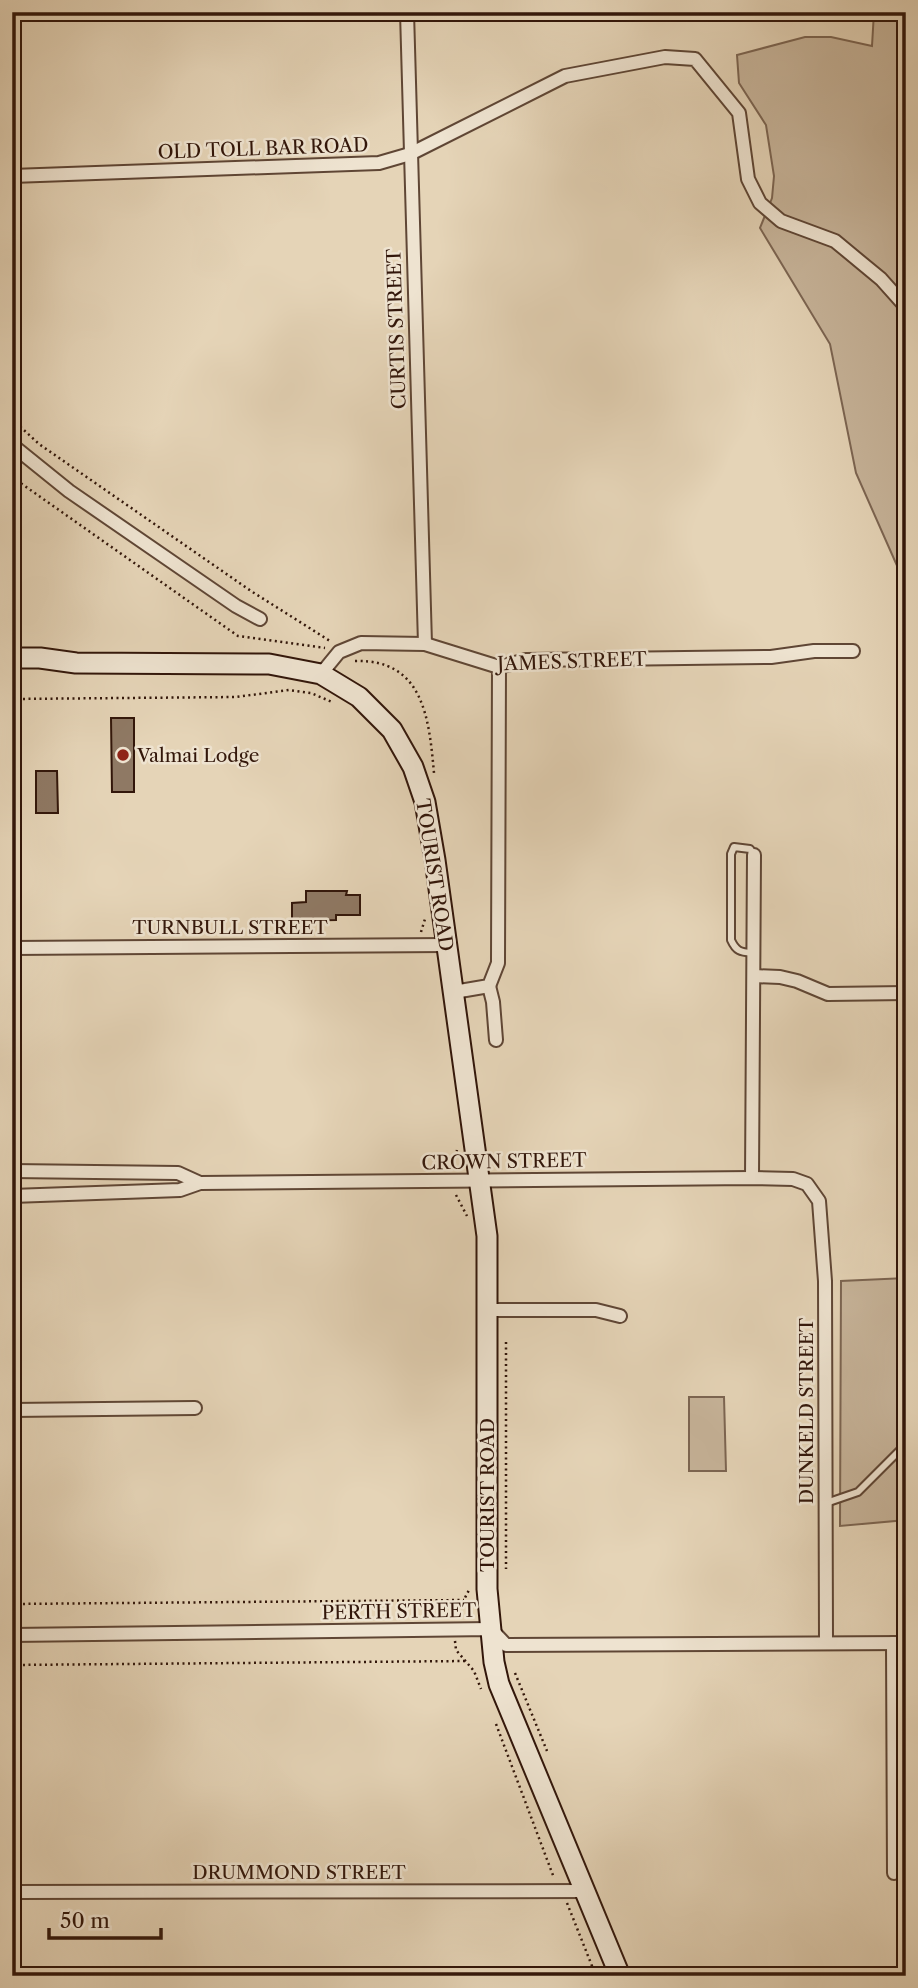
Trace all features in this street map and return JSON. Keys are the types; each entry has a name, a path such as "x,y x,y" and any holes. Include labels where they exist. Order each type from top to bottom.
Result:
{"street":[{"name":"CURTIS STREET","path":"407,12 425,644"},
{"name":"OLD TOLL BAR ROAD","path":"12,176 379,163 410,154 565,76 666,57 695,59 739,113 748,179 760,203 781,221 835,241 881,279 906,307"},
{"path":"12,445 69,491 260,620"},
{"name":"JAMES STREET","path":"321,674 339,652 361,643 425,644 499,667 526,660 771,657 814,650 853,651"},
{"path":"12,658 40,658 76,663 270,664 321,674"},
{"path":"496,1040 494,1002 489,986 498,963 499,667"},
{"name":"TOURIST ROAD","path":"321,674 359,697 392,730 413,767 425,802 487,1236 487,1589 499,1684 620,1976"},
{"path":"752,1178 754,855"},
{"name":"TURNBULL STREET","path":"12,948 447,945"},
{"path":"754,976 797,981 828,994 906,993"},
{"path":"454,992 489,986"},
{"name":"CROWN STREET","path":"12,1171 178,1173 200,1183"},
{"name":"CROWN STREET","path":"12,1196 180,1189 200,1183 752,1178 793,1179 807,1184"},
{"name":"DUNKELD STREET","path":"807,1184 819,1201 825,1281 826,1642"},
{"path":"488,1310 597,1310 620,1316"},
{"path":"12,1410 195,1408"},
{"name":"PERTH STREET","path":"12,1635 491,1629 506,1645 512,1645"},
{"path":"512,1645 899,1643 894,1873"},
{"name":"DRUMMOND STREET","path":"12,1892 586,1891"}],"lane":[{"path":"754,855 750,849 744,848 734,848 731,854 731,940 735,949 754,954"},
{"path":"825,1503 858,1492 906,1444"}],"path":[{"path":"12,419 39,444 251,591 330,641"},
{"path":"12,477 238,636 325,648"},
{"path":"12,699 236,697 289,690 311,693 339,706"},
{"path":"422,946 421,929 426,912"},
{"path":"457,1145 452,1166 456,1198 470,1223"},
{"path":"505,1337 505,1580"},
{"path":"12,1605 464,1600"},
{"path":"512,1645 514,1671 550,1760"},
{"path":"12,1665 467,1661"}],"shaded area":[{"path":"874,12 906,12 906,586 856,473 830,344 760,228 772,198 774,176 766,125 739,83 737,55 805,37 831,37 872,46"},
{"path":"906,1278 906,1520 840,1526 841,1281"},
{"path":"689,1397 724,1397 726,1471 689,1471"}],"building":[{"name":"Valmai Lodge","path":"111,718 134,718 134,792 112,792"},
{"path":"36,771 57,771 58,813 36,813"},
{"path":"306,891 347,891 346,895 360,895 360,915 336,915 336,920 292,921 292,903 306,902"}],"place":[{"name":"Valmai Lodge","path":"123,755"}]}
